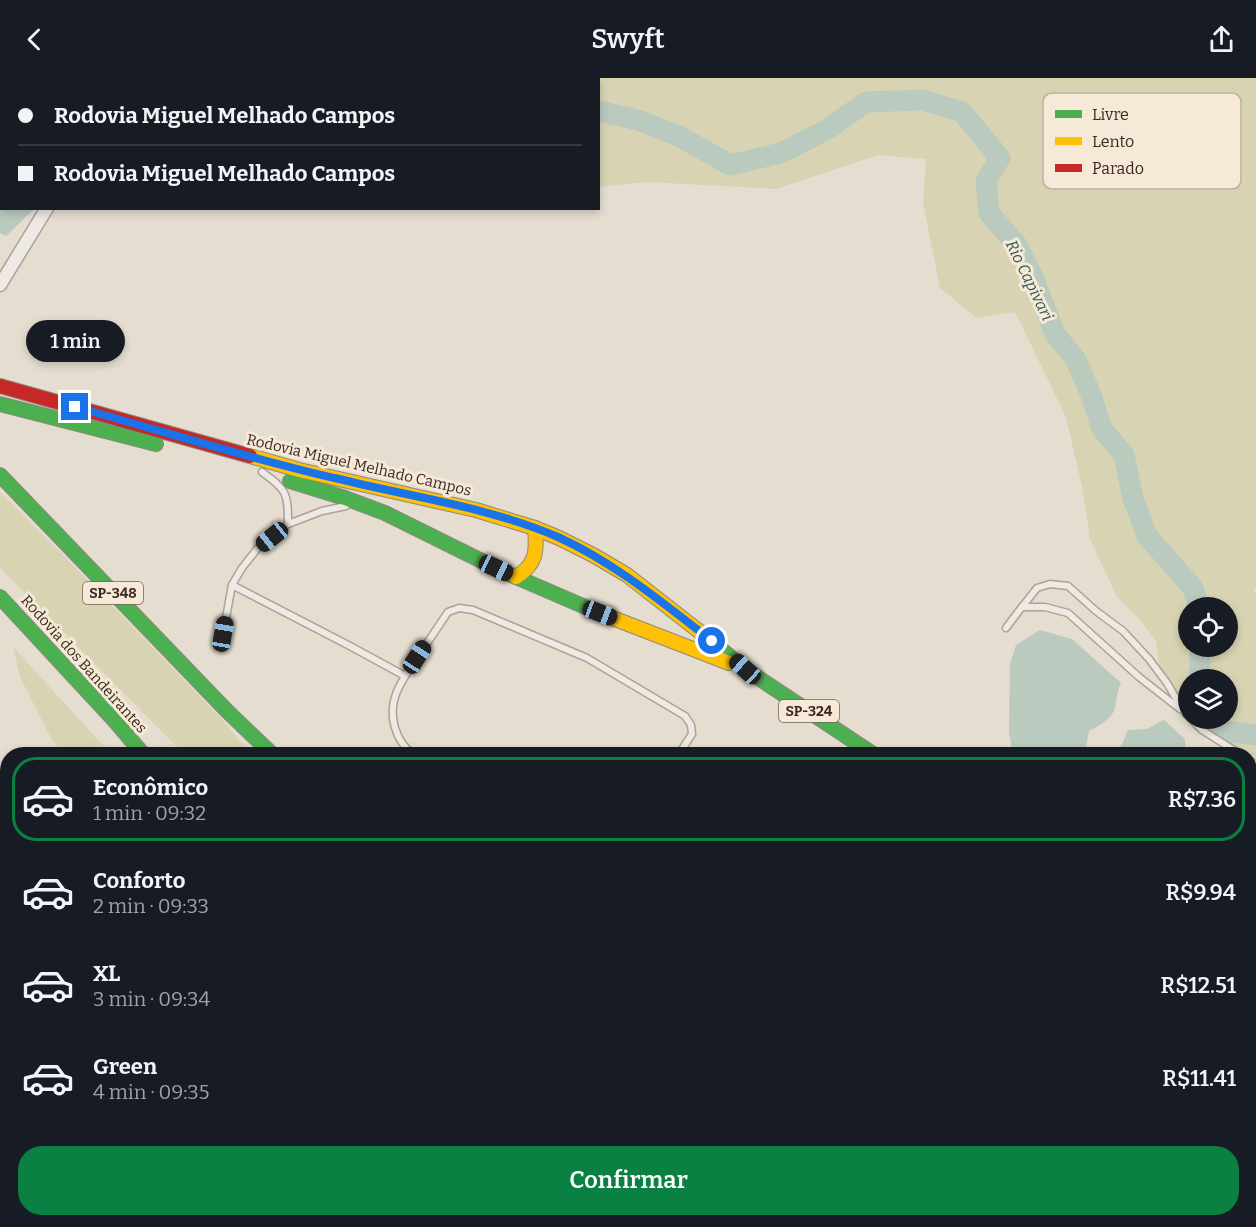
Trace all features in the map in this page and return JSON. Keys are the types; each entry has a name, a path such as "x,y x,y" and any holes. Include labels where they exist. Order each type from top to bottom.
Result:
{"highway":[{"name":"Rodovia Miguel Melhado Campos","path":"0,386 299,470 441,501 536,528 592,555 627,576 745,669 862,747"},
{"name":"Rodovia Miguel Melhado Campos","path":"0,404 262,471 359,503 579,605 745,669"},
{"name":"SP-348","path":"0,475 227,711 265,747"},
{"path":"516,577 527,571 532,564 536,554 536,528"},
{"name":"Rodovia dos Bandeirantes","path":"0,597 138,747"}],"street":[{"path":"0,285 46,210"},
{"path":"0,380 33,395"}],"lane":[{"path":"262,471 285,491 288,502 288,524"},
{"path":"223,634 232,585 257,549 288,524 322,511 359,503"},
{"path":"1006,628 1037,588 1050,584 1068,586 1123,631 1149,659 1178,701"},
{"path":"232,585 405,676"},
{"path":"1022,607 1045,606 1068,613 1178,709"},
{"path":"405,747 395,732 393,714 396,694 405,676 448,612 459,609 473,610 587,658 685,716 691,725 692,734 684,747"},
{"path":"1201,729 1229,747"}],"shaded area":[{"path":"600,78 1256,78 1256,588 1254,590 1256,594 1256,747 1225,747 1209,729 1238,729 1238,669 1178,669 1178,694 1160,673 1156,641 1141,621 1117,597 1090,539 1083,492 1066,417 1015,312 977,318 940,288 923,203 926,159 878,155 776,189 646,182 600,187"},
{"path":"0,210 33,210 6,236 0,233"},
{"path":"0,492 218,715 245,747 177,747 0,568"},
{"path":"1040,630 1072,639 1121,683 1111,716 1089,731 1087,747 1012,747 1009,732 1010,664 1016,645"},
{"path":"13,647 105,747 58,747 20,677"},
{"path":"1164,720 1185,739 1186,747 1120,747 1128,730 1147,729"}],"waterway":[{"name":"Rio Capivari","path":"600,111 638,120 679,136 730,165 781,153 828,129 866,102 922,100 962,112 1000,158 986,181 989,213 1016,244 1033,277 1055,334 1076,360 1102,429 1124,455 1133,498 1147,536 1193,588 1196,597"},
{"name":"Rio Capivari","path":"1200,657 1200,669"},
{"name":"Rio Capivari","path":"1223,729 1256,735"}],"traffic: fast":[{"path":"0,404 156,444"},
{"path":"0,475 227,711 265,747"},
{"path":"290,481 385,513 502,571 597,612"},
{"path":"0,597 137,747"},
{"path":"700,632 745,669 862,747"}],"traffic: slow":[{"path":"250,456 299,470 476,510 535,528 593,555 627,575 700,632"},
{"path":"516,577 532,562 536,544 535,528"},
{"path":"597,612 729,663"}],"traffic: jam":[{"path":"0,386 250,456"}],"route":[{"path":"75,407 299,470 441,501 536,528 592,555 627,576 712,641"}]}
